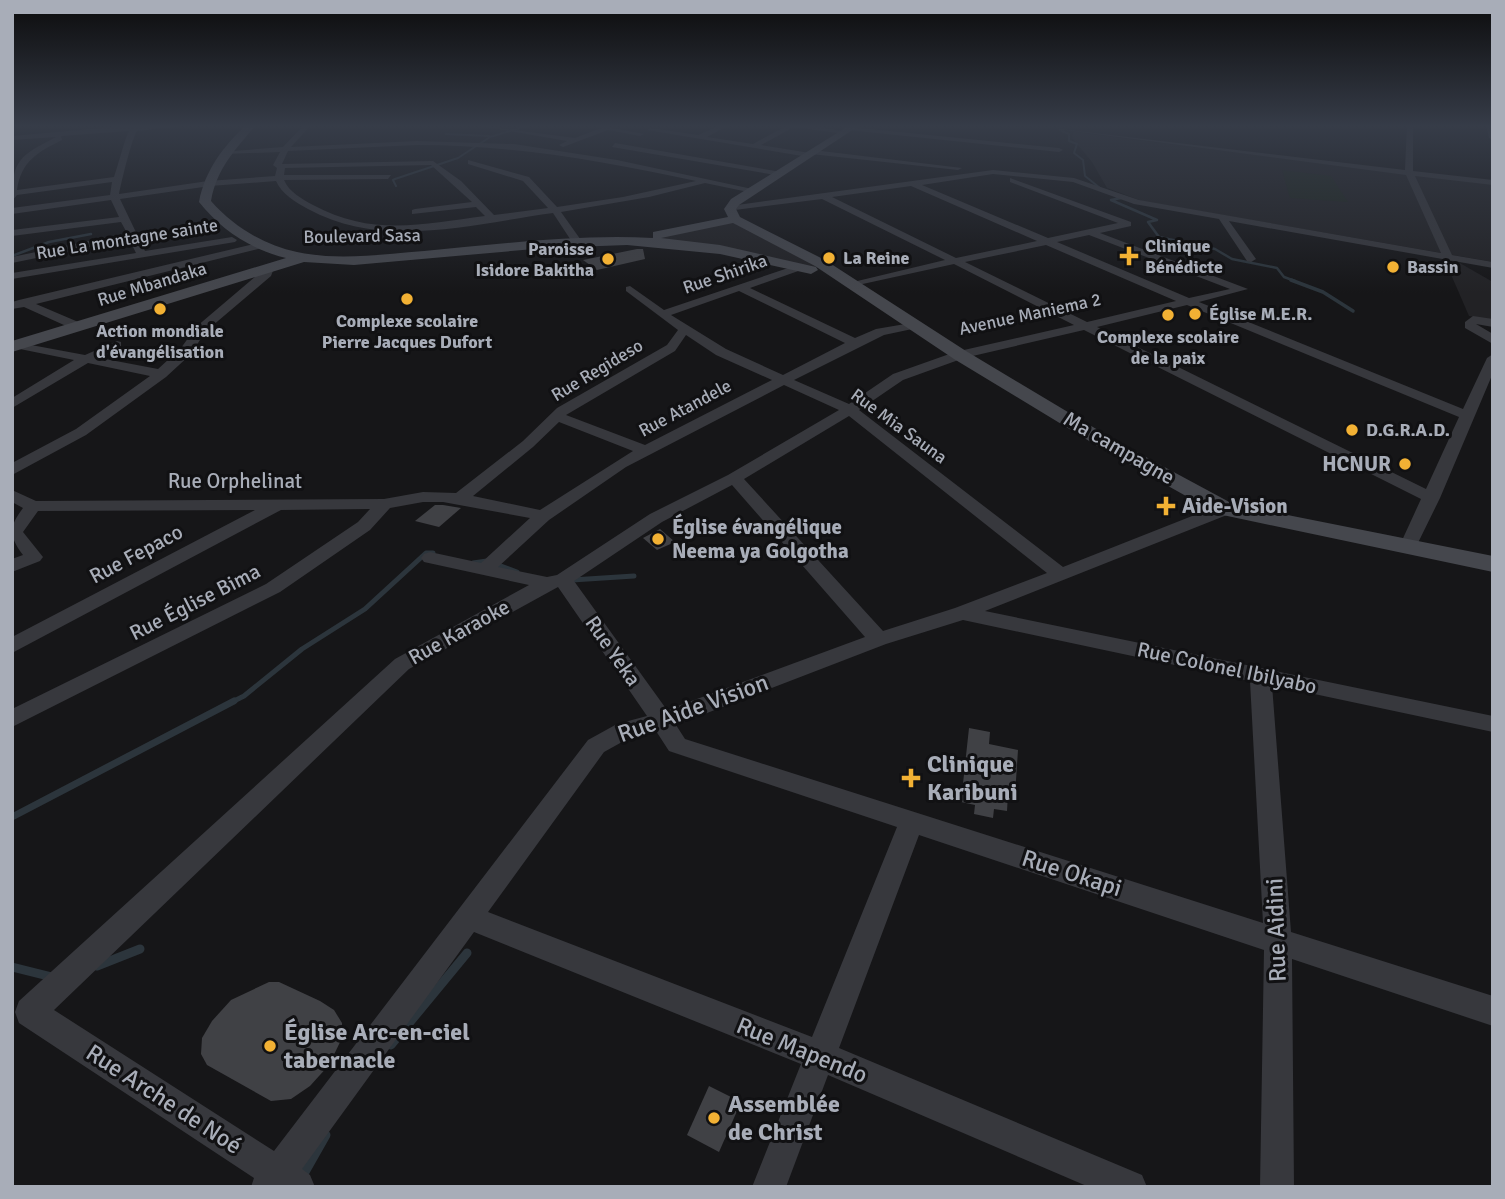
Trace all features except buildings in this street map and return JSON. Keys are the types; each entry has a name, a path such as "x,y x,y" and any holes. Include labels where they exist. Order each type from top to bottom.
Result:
{"street":[{"path":"12,195 104,181"},
{"path":"117,181 114,197 142,255"},
{"path":"12,211 244,181"},
{"path":"281,181 286,191 335,218 361,227 414,227 556,211 631,200 706,181 753,190"},
{"path":"453,181 492,218"},
{"path":"528,181 556,211 578,243"},
{"path":"768,181 735,202 732,214 925,181"},
{"path":"869,189 880,181"},
{"path":"847,281 1128,224 1014,181"},
{"path":"1077,181 1137,202 1493,265"},
{"path":"1413,181 1448,257"},
{"path":"912,183 1186,301 1468,416"},
{"name":"Boulevard Sasa","path":"207,184 205,202 219,220 262,245 302,258 366,259 629,241 709,248 800,267 847,281"},
{"path":"825,197 1432,498"},
{"path":"415,212 478,204"},
{"path":"29,230 36,221 35,208"},
{"name":"Boulevard Sasa","path":"629,241 732,214"},
{"name":"Avenue Maniema 2","path":"732,214 820,263 960,355 1242,289 1093,233"},
{"path":"1221,216 1251,259"},
{"path":"12,233 124,219"},
{"path":"12,260 132,235"},
{"name":"Rue La montagne sainte","path":"12,276 247,237"},
{"path":"19,304 262,245"},
{"name":"Rue Mbandaka","path":"15,346 302,258"},
{"path":"1465,260 1493,278"},
{"name":"Rue Shirika","path":"662,314 800,267"},
{"path":"12,470 81,432 161,374 186,351 200,330 267,274 269,268"},
{"path":"741,288 855,342"},
{"name":"Rue Mia Sauna","path":"630,289 662,314 721,352 850,410 1059,573"},
{"path":"12,298 19,304 79,327"},
{"path":"1493,323 1473,320 1469,325 1493,341"},
{"name":"Rue Atandele","path":"489,565 543,516 620,464 855,342 880,332 913,325"},
{"name":"Rue Regideso","path":"460,498 528,444 557,416 671,348 686,327"},
{"path":"12,404 84,360 117,345"},
{"path":"15,346 161,374"},
{"name":"Rue Karaoke","path":"30,1012 402,664 555,582 656,518 734,478 850,410 898,377 960,355"},
{"name":"Ma campagne","path":"960,355 1111,446 1226,509 1493,564"},
{"path":"1408,547 1493,358"},
{"path":"557,416 647,451"},
{"path":"734,478 879,639"},
{"name":"Rue Orphelinat","path":"12,495 33,506 384,504 407,496 460,498 543,516"},
{"name":"Rue Fepaco","path":"12,646 281,503"},
{"name":"Rue Église Bima","path":"12,719 273,588 364,526 384,504"},
{"path":"12,566 34,557 14,532 33,506"},
{"name":"Rue Aide Vision","path":"281,1182 596,746 625,730 662,721 879,639 962,612 1226,509"},
{"path":"430,558 489,565 555,582"},
{"name":"Rue Yeka","path":"555,582 662,721"},
{"name":"Rue Colonel Ibilyabo","path":"962,612 1493,724"},
{"name":"Rue Aidini","path":"1260,674 1278,939 1277,1187"},
{"name":"Rue Okapi","path":"662,721 677,746 1493,1011"},
{"path":"769,1187 912,821"},
{"name":"Rue Mapendo","path":"471,918 820,1056 1130,1187"},
{"name":"Rue Arche de Noé","path":"30,1012 281,1182"}],"shaded area":[{"path":"1103,181 1468,181 1493,184 1493,262 1142,201 1107,188"},
{"path":"1285,181 1334,181 1348,202 1290,198"},
{"path":"734,221 818,264 815,268 646,239"},
{"path":"1443,256 1493,282 1493,320 1469,316"}],"waterway":[{"path":"393,181 396,186"},
{"path":"1091,181 1105,192"},
{"path":"1117,197 1121,198 1111,200 1157,220 1148,222 1159,237 1215,249 1232,259 1277,268 1284,277 1295,281"},
{"path":"12,256 49,242 91,234"},
{"path":"1291,280 1323,292 1353,311"},
{"path":"234,701 244,696 302,649 365,609 426,553 433,553"},
{"path":"473,563 487,561 517,572"},
{"path":"572,580 634,576"},
{"path":"12,817 234,701"},
{"path":"230,703 234,701"},
{"path":"97,966 140,949"},
{"path":"391,1045 467,953"},
{"path":"12,967 52,977"},
{"path":"305,1172 326,1135"}],"place":[{"name":"Clinique Bénédicte","path":"1129,256"},
{"name":"La Reine","path":"829,258"},
{"name":"Paroisse Isidore Bakitha","path":"608,259"},
{"name":"Bassin","path":"1393,267"},
{"name":"Complexe scolaire Pierre Jacques Dufort","path":"407,299"},
{"name":"Action mondiale d'évangélisation","path":"160,309"},
{"name":"Église M.E.R.","path":"1195,314"},
{"name":"Complexe scolaire de la paix","path":"1168,315"},
{"name":"D.G.R.A.D.","path":"1352,430"},
{"name":"HCNUR","path":"1405,464"},
{"name":"Aide-Vision","path":"1166,506"},
{"name":"Église évangélique Neema ya Golgotha","path":"658,539"},
{"name":"Clinique Karibuni","path":"911,778"},
{"name":"Église Arc-en-ciel tabernacle","path":"270,1046"},
{"name":"Assemblée de Christ","path":"714,1118"}]}
